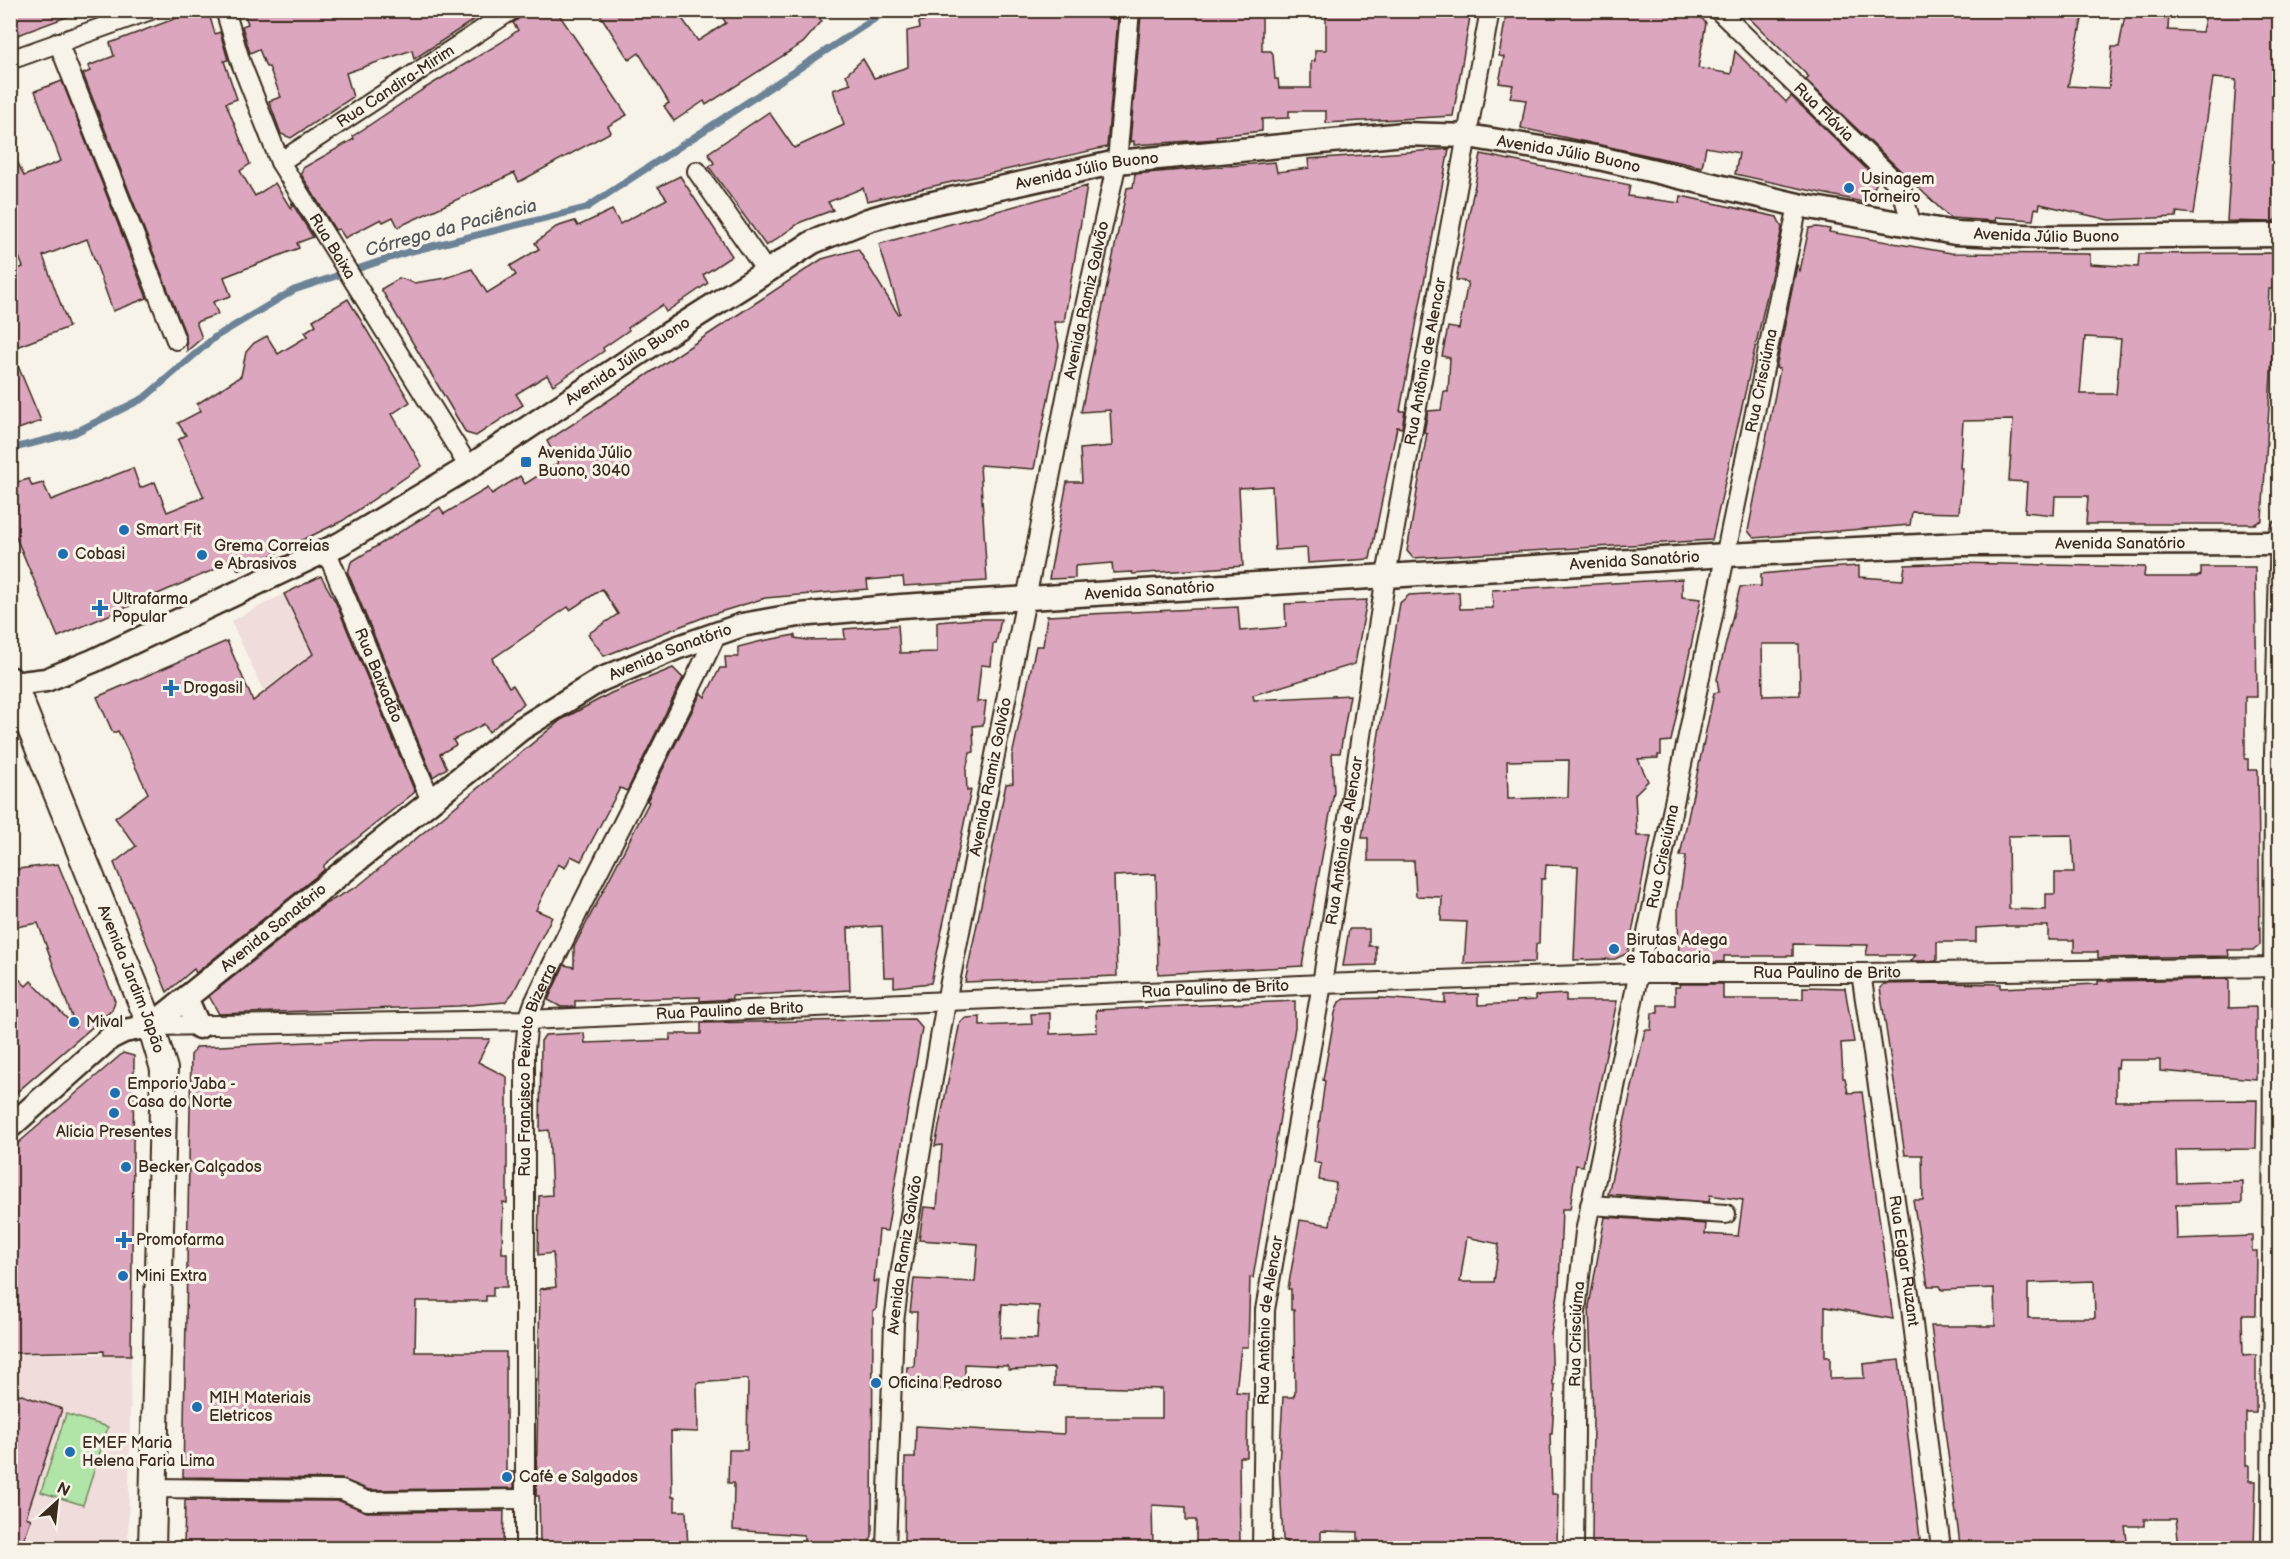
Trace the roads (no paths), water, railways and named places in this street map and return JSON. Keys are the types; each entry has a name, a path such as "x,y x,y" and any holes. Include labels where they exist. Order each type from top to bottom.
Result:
{"main road":[{"name":"Avenida Jardim Japão","path":"11,682 151,1026 164,1069 152,1548"}],"street":[{"name":"Rua Baixa","path":"225,10 241,63 280,162 469,467"},
{"name":"Rua Candira-Mirim","path":"280,162 512,10"},
{"name":"Avenida Ramiz Galvão","path":"886,1548 896,1310 946,1002 1076,347 1117,162 1130,10"},
{"name":"Rua Antônio de Alencar","path":"1262,1548 1265,1310 1322,984 1386,576 1490,10"},
{"name":"Rua Flávia","path":"1718,10 1900,188 1912,226"},
{"path":"10,60 142,12"},
{"path":"58,42 176,340"},
{"name":"Avenida Júlio Buono","path":"11,682 46,680 93,661 327,550 469,467 668,334 813,242 868,220 1117,162 1404,134 1468,136 1595,157 1798,205 1954,233 2048,237 2280,235"},
{"path":"697,171 767,272"},
{"name":"Rua Crisciúma","path":"1574,1548 1576,1312 1590,1205 1798,205"},
{"path":"2271,1548 2278,967 2274,792 2279,539"},
{"name":"Avenida Sanatório","path":"151,1026 521,729 600,680 717,633 799,615 1026,598 1726,555 1962,544 2279,539"},
{"name":"Rua Baixadão","path":"327,550 431,801"},
{"name":"Rua Francisco Peixoto Bizerra","path":"525,1548 525,1049 528,1020 591,883 690,691 717,633"},
{"name":"Rua Paulino de Brito","path":"151,1026 528,1020 1322,984 1640,973 1861,973 2278,967"},
{"name":"Rua Edgar Ruzant","path":"1861,973 1910,1300 1941,1548"},
{"path":"186,998 199,1027"},
{"path":"10,1127 110,1038 124,1030 151,1026"},
{"path":"1590,1205 1726,1214"},
{"path":"154,1488 342,1490 368,1501 525,1499"}],"waterway":[{"name":"Córrego da Paciência","path":"10,449 74,433 144,398 215,337 294,290 408,252 586,208 888,10"}],"place":[{"name":"Usinagem Torneiro","path":"1849,188"},
{"name":"Avenida Júlio Buono, 3040","path":"526,462"},
{"name":"Smart Fit","path":"124,530"},
{"name":"Cobasi","path":"63,554"},
{"name":"Grema Correias e Abrasivos","path":"202,555"},
{"name":"Ultrafarma Popular","path":"100,608"},
{"name":"Drogasil","path":"171,688"},
{"name":"Birutas Adega e Tabacaria","path":"1614,949"},
{"name":"Mival","path":"74,1022"},
{"name":"Emporio Jaba - Casa do Norte","path":"115,1093"},
{"name":"Alicia Presentes","path":"114,1113"},
{"name":"Becker Calçados","path":"126,1167"},
{"name":"Promofarma","path":"124,1240"},
{"name":"Mini Extra","path":"123,1276"},
{"name":"Oficina Pedroso","path":"876,1383"},
{"name":"MIH Materiais Eletricos","path":"197,1407"},
{"name":"EMEF Maria Helena Faria Lima","path":"70,1452"},
{"name":"Café e Salgados","path":"507,1477"}]}
